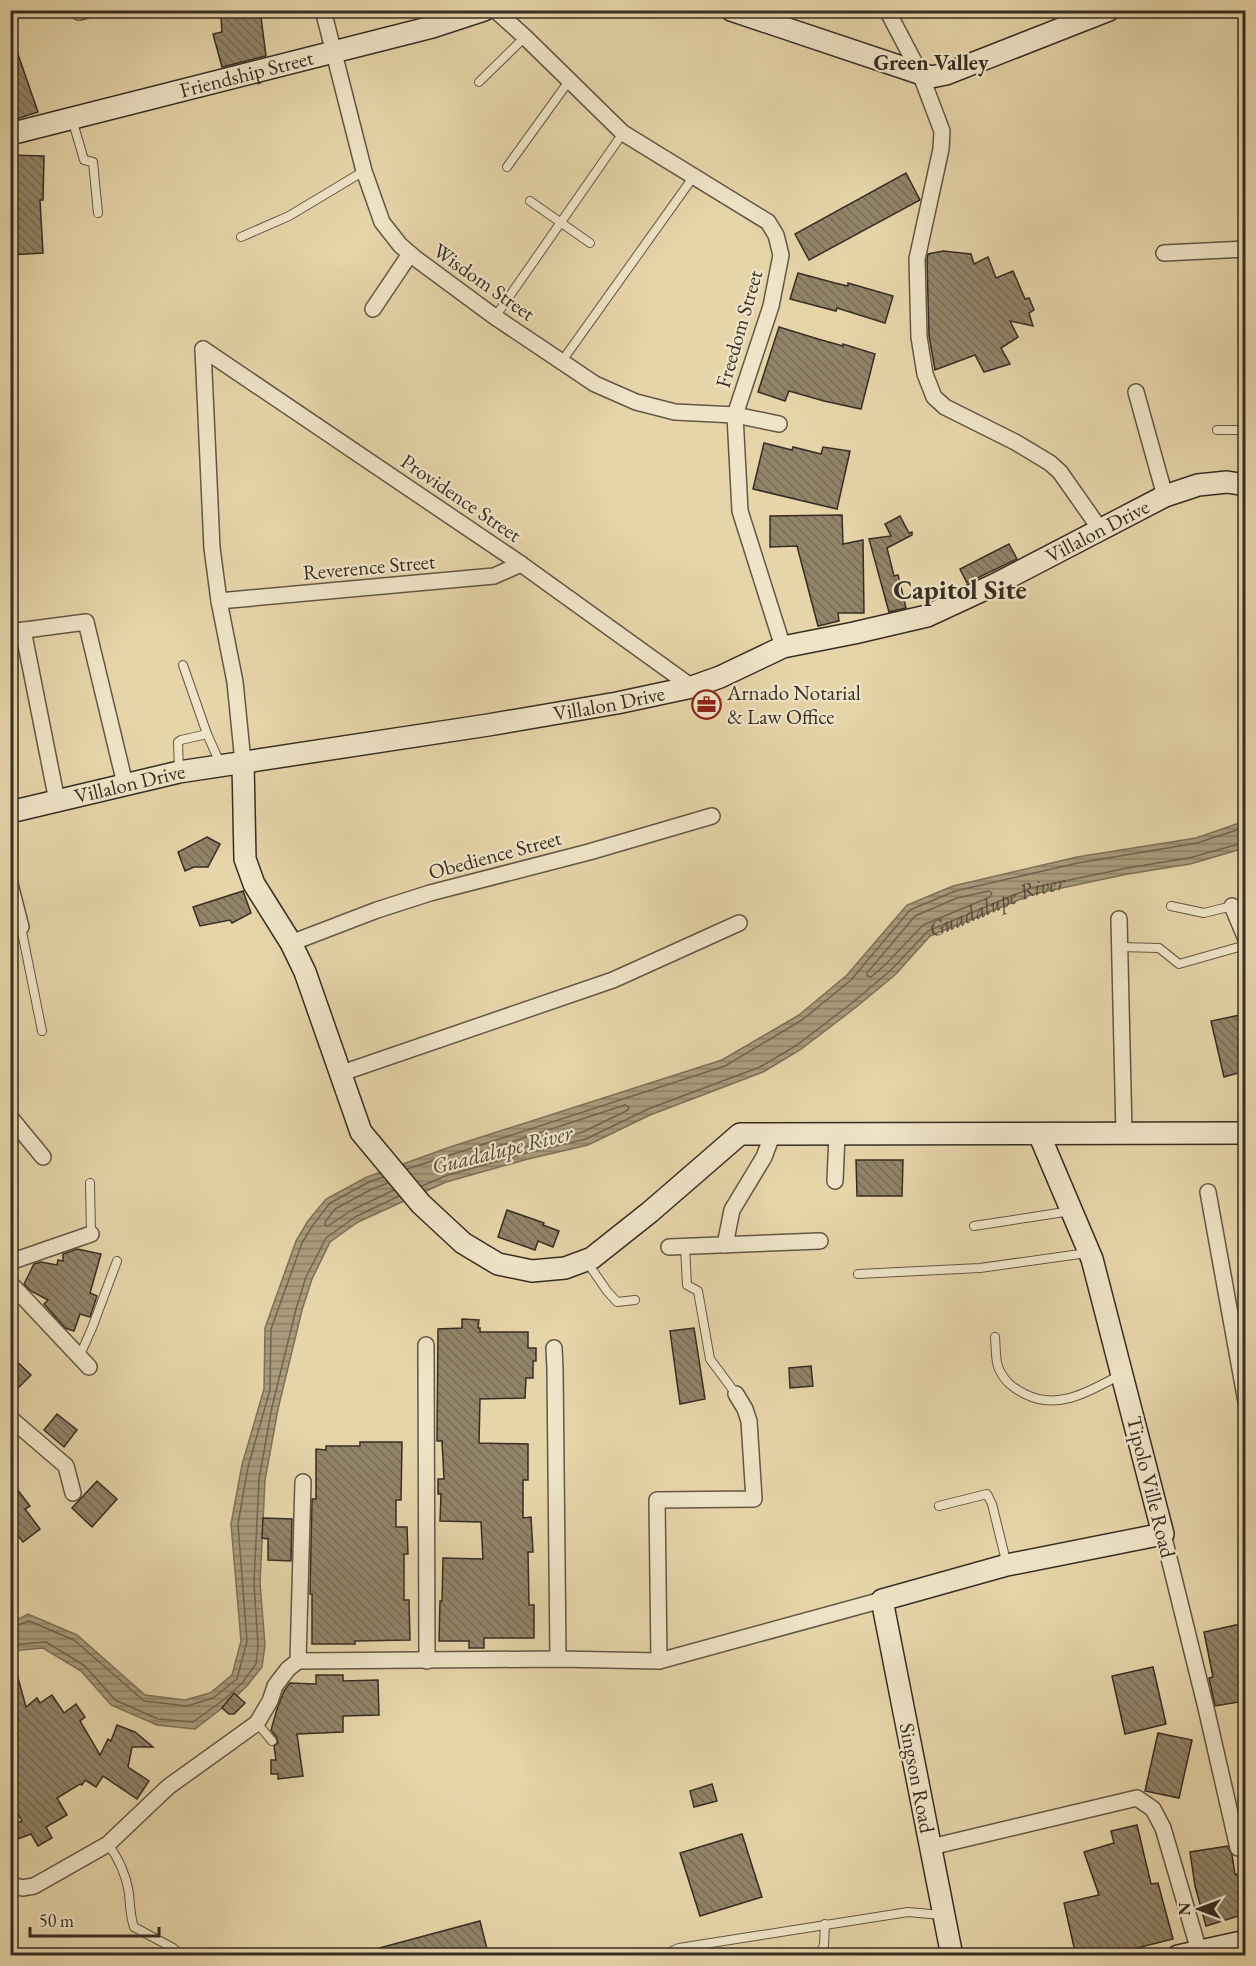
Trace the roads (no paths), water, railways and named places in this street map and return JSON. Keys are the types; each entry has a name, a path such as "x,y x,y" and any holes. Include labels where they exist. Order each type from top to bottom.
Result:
{"street":[{"name":"Wisdom Street","path":"323,10 364,171 382,222 400,245 495,317 596,384 636,402 675,412 735,415 779,424"},
{"path":"731,10 931,76 946,74 1109,10"},
{"path":"887,10 920,74 942,131 941,148 917,259 919,337 925,374 934,398 945,407 1015,442 1050,463 1060,472 1100,529"},
{"name":"Friendship Street","path":"10,134 484,11"},
{"name":"Freedom Street","path":"484,11 525,37 623,133 768,222 776,235 781,255 771,306 735,415 740,511 783,647"},
{"path":"1164,253 1245,249"},
{"path":"373,309 411,254"},
{"name":"Providence Street","path":"219,601 212,548 203,349 520,564 692,687"},
{"path":"1136,392 1165,496"},
{"name":"Villalon Drive","path":"10,812 179,772 617,704 692,687 720,677 783,647 927,616 980,592 1165,496 1198,485 1227,482 1245,485"},
{"name":"Reverence Street","path":"219,601 494,576 520,564"},
{"path":"219,601 236,682 243,762 244,859 254,884 291,943 305,972 362,1132 421,1204 463,1243 498,1264 532,1271 565,1268 587,1260 604,1250 740,1134 1245,1133"},
{"path":"57,801 17,631 86,622 124,784"},
{"name":"Obedience Street","path":"291,943 377,910 430,893 590,852 711,816"},
{"path":"10,884 21,927"},
{"path":"1232,906 1245,939"},
{"path":"1119,919 1124,1133"},
{"path":"342,1073 613,980 740,923"},
{"path":"10,1117 43,1156"},
{"path":"725,1245 732,1210 764,1156 772,1133"},
{"path":"835,1181 837,1134"},
{"name":"Tipolo Ville Road","path":"1039,1134 1089,1252 1163,1534 1238,1848"},
{"path":"1208,1192 1245,1392"},
{"path":"10,1262 91,1234"},
{"path":"669,1247 820,1241"},
{"path":"10,1283 84,1361"},
{"path":"426,1345 427,1661"},
{"path":"554,1348 558,1659"},
{"path":"659,1661 657,1500 754,1500 749,1421 746,1409 736,1394"},
{"path":"10,1418 66,1466 73,1493"},
{"path":"298,1661 303,1482"},
{"path":"10,1884 22,1888 34,1887 108,1844 168,1786 257,1723 270,1701 275,1686 288,1669 298,1661 558,1659 659,1661 1007,1565 1163,1534"},
{"name":"Singson Road","path":"882,1600 952,1956"},
{"path":"931,1847 1137,1798 1153,1809 1163,1828 1199,1951"},
{"path":"1178,1956 1245,1941"}],"lane":[{"path":"479,82 525,37"},
{"path":"507,167 569,81"},
{"path":"72,118 84,160 93,162 98,213"},
{"path":"495,317 623,133"},
{"path":"241,237 289,216 364,171"},
{"path":"562,361 694,176"},
{"path":"530,201 590,243"},
{"path":"1217,430 1245,430"},
{"path":"183,665 220,765"},
{"path":"179,772 176,746 178,742 207,734"},
{"path":"1171,906 1204,913 1232,906"},
{"path":"21,927 42,1031"},
{"path":"1119,947 1159,948 1179,964 1245,945"},
{"path":"90,1182 91,1234"},
{"path":"974,1226 1071,1211"},
{"path":"685,1246 687,1285 698,1291 710,1359 736,1394"},
{"path":"858,1274 980,1268 1089,1252"},
{"path":"587,1260 617,1302 635,1300"},
{"path":"84,1361 92,1328 117,1261"},
{"path":"995,1337 998,1367 1011,1388 1035,1399 1047,1402 1082,1395 1121,1374"},
{"path":"939,1506 987,1494 992,1504 1007,1565"},
{"path":"257,1723 272,1741"},
{"path":"108,1844 118,1858 125,1875 130,1917 134,1927 173,1948 182,1956"},
{"path":"661,1956 679,1948 908,1912 943,1916"},
{"path":"819,1956 824,1945 825,1924"}],"water":[{"name":"Guadalupe River","path":"1245,821 1245,848 1190,864 1128,874 1033,894 930,936 895,975 855,1008 800,1050 763,1072 650,1115 588,1145 446,1182 358,1222 330,1242 312,1279 302,1310 278,1409 265,1480 260,1583 265,1645 262,1667 230,1702 195,1729 157,1725 111,1705 81,1671 43,1648 11,1651 11,1623 28,1614 77,1635 145,1695 185,1700 210,1693 232,1675 241,1641 231,1524 242,1465 264,1389 265,1328 296,1241 308,1221 326,1199 367,1177 450,1147 722,1060 799,1015 847,975 907,905 953,886 1077,857 1196,838"}],"place":[{"name":"Arnado Notarial & Law Office","path":"706,705"}],"district":[{"name":"Green Valley","path":"931,62"},
{"name":"Capitol Site","path":"960,590"}]}
